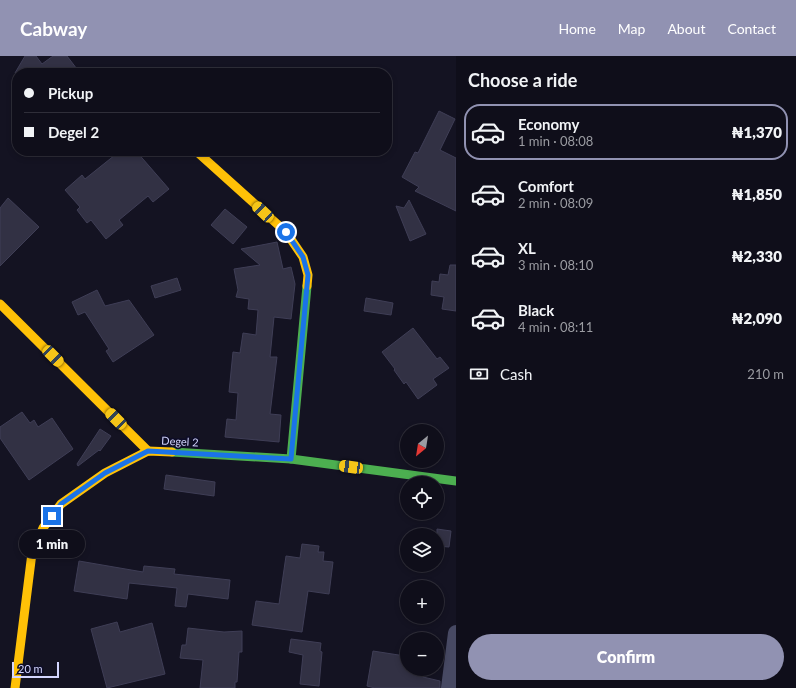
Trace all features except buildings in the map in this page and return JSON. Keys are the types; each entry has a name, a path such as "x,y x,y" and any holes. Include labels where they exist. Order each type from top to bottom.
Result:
{"street":[{"path":"202,156 286,232 303,257 308,275 291,459"},
{"path":"0,304 148,451"},
{"name":"Degel 2","path":"15,688 32,553 43,528 61,504 105,473 148,451 291,459 456,481"},
{"path":"449,688 456,633"}],"traffic: fast":[{"path":"291,459 307,286"},
{"path":"172,452 291,459 456,481"}],"traffic: slow":[{"path":"202,156 286,232 303,257 308,275 307,286"},
{"path":"0,304 148,451"},
{"path":"15,688 32,553 43,528 61,504 105,473 148,451 172,452"}],"route":[{"path":"52,516 61,504 105,473 148,451 291,459 308,275 303,257 286,232"}]}
